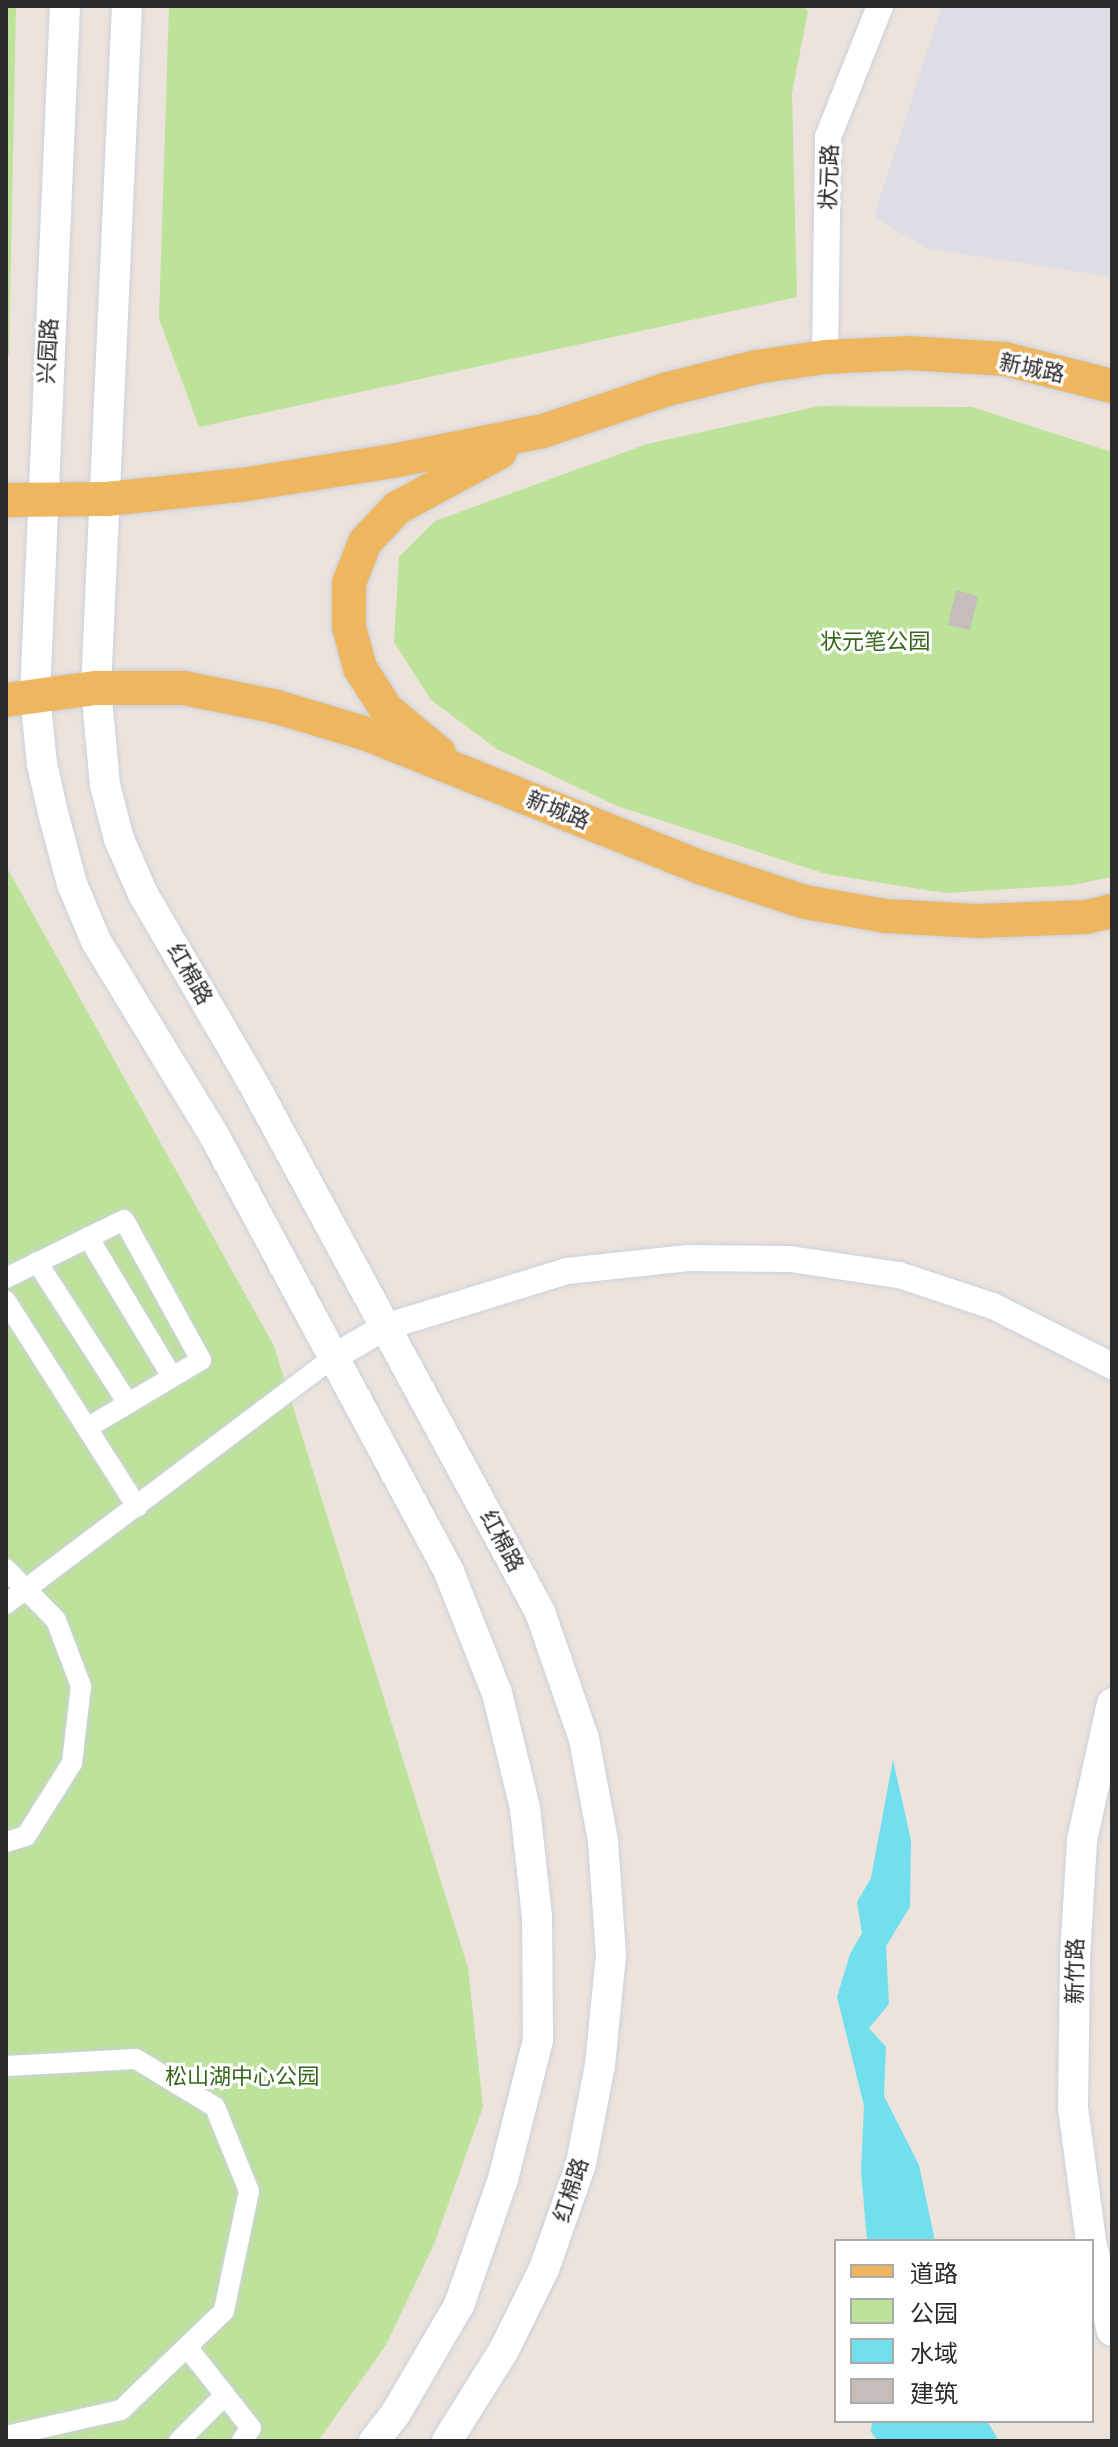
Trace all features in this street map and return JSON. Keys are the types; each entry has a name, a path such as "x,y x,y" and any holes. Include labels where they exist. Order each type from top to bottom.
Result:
{"main road":[{"name":"兴园路","path":"20,698 41,499 65,6"},
{"path":"96,688 107,499 127,6"},
{"name":"新城路","path":"6,500 107,499 241,485 351,468 543,431 668,389 756,367 825,357 909,353 1005,359 1112,386"},
{"path":"490,783 433,749 386,709 360,668 349,627 349,583 365,542 397,508 450,476 543,431"},
{"name":"新城路","path":"20,698 96,688 184,688 277,707 367,734 702,868 805,902 886,916 977,921 1086,917 1112,911"},
{"name":"红棉路","path":"96,688 105,785 119,839 143,894 253,1083 540,1612 584,1739 603,1841 611,1955 600,2065 581,2164 544,2269 504,2350 447,2441"},
{"path":"20,698 42,764 72,884 96,941 215,1137 449,1572 497,1693 525,1808 537,1917 538,2040 503,2179 459,2305 396,2413 374,2441"},
{"name":"新竹路","path":"1091,2239 1073,2107 1075,1956 1082,1840 1112,1703"},
{"name":"新竹路","path":"1094,2252 1112,2331"}],"street":[{"name":"状元路","path":"825,357 828,137 880,6"},
{"path":"6,1278 124,1220 201,1360 87,1428"},
{"path":"88,1237 172,1377"},
{"path":"6,1604 334,1357 385,1327 567,1271 688,1258 790,1259 899,1275 993,1306 1112,1366"},
{"path":"37,1262 128,1403"},
{"path":"6,1301 137,1507"},
{"path":"6,1569 56,1620 81,1686 72,1763 26,1836 6,1842"},
{"path":"6,2066 136,2059 215,2107 249,2191 224,2311 121,2410 6,2436"},
{"path":"187,2347 251,2428 242,2441"},
{"path":"179,2441 225,2395"}],"shaded area":[{"path":"942,6 1112,6 1112,277 925,248 874,216"}],"green space":[{"path":"6,6 16,6 9,354 6,359"},
{"path":"169,6 802,6 808,11 792,93 797,297 199,427 159,319"},
{"name":"状元笔公园","path":"820,406 972,407 1112,452 1112,877 1073,885 945,893 826,874 617,806 497,749 431,700 394,642 399,557 435,521 647,444"},
{"name":"松山湖中心公园","path":"6,866 274,1346 468,1968 483,2107 434,2244 386,2345 318,2441 6,2441"}],"water":[{"path":"893,1760 911,1840 910,1907 886,1946 889,2004 869,2028 886,2047 884,2096 919,2165 935,2239 867,2239 861,2170 864,2106 837,1997 850,1954 862,1933 857,1902 871,1878"},
{"path":"872,2423 988,2423 999,2441 878,2441 871,2432"}],"building":[{"path":"956,590 978,596 970,630 948,625"}]}
